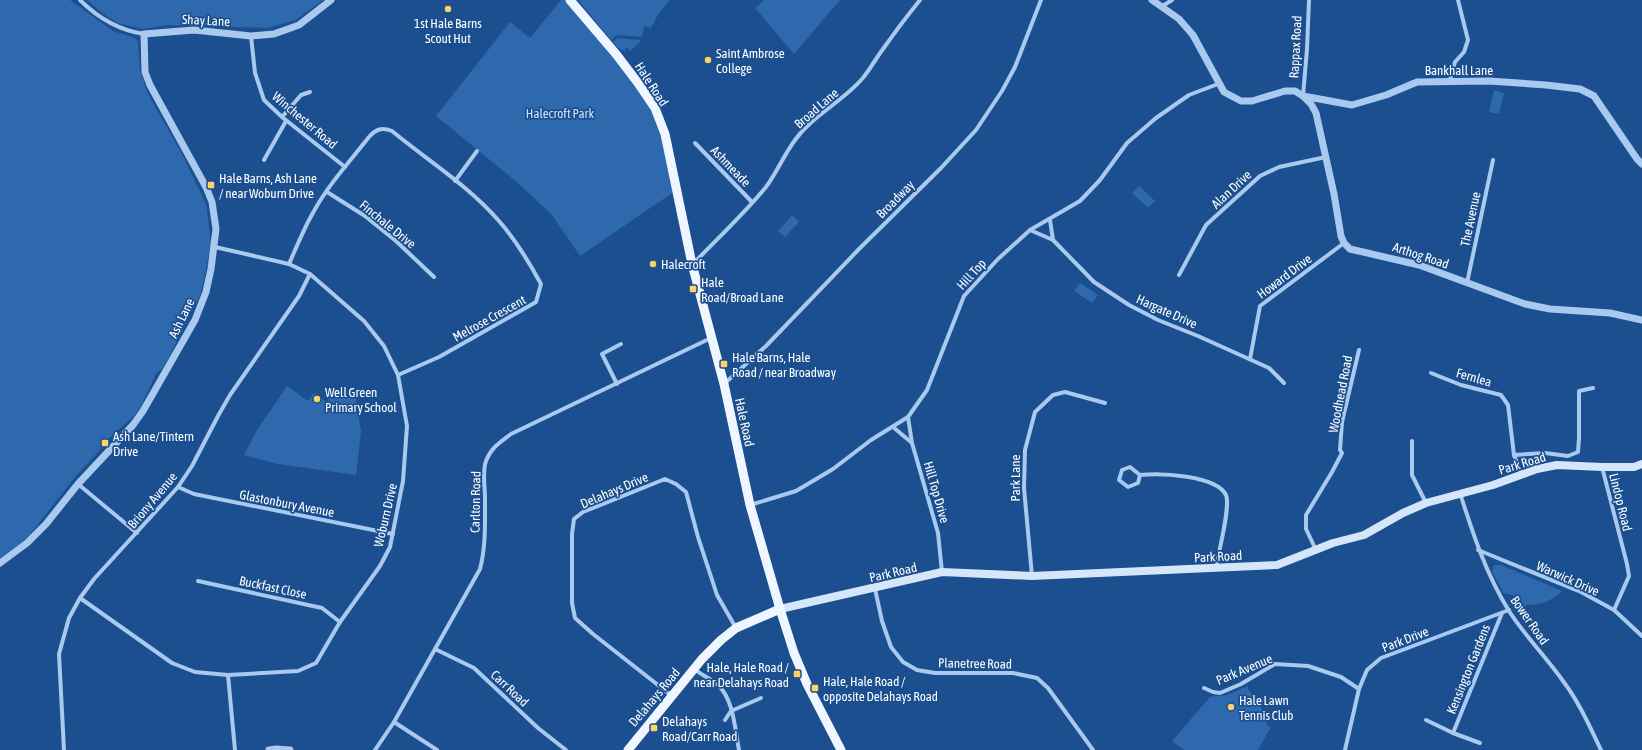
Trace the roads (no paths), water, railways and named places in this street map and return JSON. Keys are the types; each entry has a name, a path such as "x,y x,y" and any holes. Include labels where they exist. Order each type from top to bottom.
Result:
{"main road":[{"name":"Hale Road","path":"570,0 616,54 655,108 665,134 692,264 724,384 750,505 794,653 807,684 841,750"},
{"name":"Park Road","path":"780,609 875,589 942,572 1032,576 1277,565 1333,544 1364,535 1403,513 1426,503 1493,485 1521,474 1557,465 1634,467 1642,464"},
{"name":"Delahays Road","path":"628,750 694,669 721,640 736,628 780,609"}],"street":[{"name":"Shay Lane","path":"80,0 90,10 108,23 129,32 144,34 194,30 251,36 274,34 300,25 331,0"},
{"name":"Broad Lane","path":"692,264 752,202 776,173 795,140 810,123 825,109 849,92 863,78 897,29 920,0"},
{"name":"Broadway","path":"724,384 766,346 815,294 941,168 976,130 1005,85 1021,53 1041,0"},
{"name":"Bankhall Lane","path":"1152,0 1179,19 1193,35 1207,59 1218,84 1224,92 1241,101 1252,101 1285,91 1294,91 1303,96 1352,105 1386,95 1417,82 1450,80 1532,84 1580,89 1594,96 1637,159 1642,164"},
{"path":"1161,7 1172,0"},
{"name":"Rappax Road","path":"1303,96 1307,49 1307,7 1309,0"},
{"path":"1450,80 1455,62 1464,52 1468,40 1458,0"},
{"name":"Ash Lane","path":"0,563 27,543 46,524 78,484 133,425 143,411 195,320 206,292 215,248 216,229 212,202 199,172 150,85 145,72 144,34"},
{"name":"Winchester Road","path":"251,36 255,73 264,100 286,121 345,167"},
{"name":"Hill Top","path":"750,505 796,491 833,469 870,440 908,417 928,390 964,296 998,259 1030,230 1050,220 1080,201 1100,180 1127,143 1156,118 1189,96 1218,84"},
{"path":"282,117 301,95 310,92"},
{"path":"1303,96 1311,104 1316,113 1341,236 1344,243"},
{"path":"264,160 286,121"},
{"name":"Melrose Crescent","path":"289,264 314,210 345,167 375,131 382,128 392,131 481,202 500,221 527,260 541,284 536,302 439,357 398,375"},
{"name":"Ashmeade","path":"695,143 752,202"},
{"path":"454,181 477,151"},
{"name":"Alan Drive","path":"1179,275 1206,226 1260,176 1279,166 1326,157"},
{"name":"The Avenue","path":"1467,283 1493,160"},
{"name":"Finchale Drive","path":"327,192 365,216 396,241 434,277"},
{"path":"1050,220 1053,240"},
{"name":"Hargate Drive","path":"1030,230 1053,240 1094,282 1129,305 1158,320 1269,368 1284,383"},
{"name":"Arthog Road","path":"1344,243 1350,249 1419,265 1509,299 1536,307 1610,313 1642,320"},
{"name":"Howard Drive","path":"1250,359 1260,306 1344,243"},
{"name":"Woburn Drive","path":"80,598 172,663 195,672 228,674 298,671 316,663 340,622 380,566 390,547 403,481 407,426 398,375 384,346 364,321 310,274 289,264 215,248"},
{"name":"Briony Avenue","path":"64,750 59,654 69,618 80,598 94,579 178,487 192,466 230,395 280,325 299,296 310,274"},
{"name":"Carlton Road","path":"375,750 394,722 480,569 484,553 484,475 486,462 491,451 499,442 511,434 711,338"},
{"path":"617,384 602,354 622,344"},
{"name":"Woodhead Road","path":"1316,550 1306,530 1306,515 1342,454 1340,450 1342,422 1359,350"},
{"name":"Fernlea","path":"1431,373 1461,386 1501,395 1508,405 1514,455 1521,474"},
{"path":"1514,455 1545,453 1568,456 1578,452 1580,438 1579,391 1593,388"},
{"name":"Park Lane","path":"1032,576 1024,488 1024,450 1035,412 1052,395 1065,392 1105,402"},
{"name":"Hill Top Drive","path":"908,417 912,443 938,533 942,572"},
{"path":"893,426 912,443"},
{"path":"1412,441 1412,475 1426,503"},
{"path":"1140,474 1138,483 1128,487 1119,480 1122,470 1130,467 1140,474 1159,473 1200,480 1218,486 1226,496 1227,511 1216,568"},
{"name":"Lindop Road","path":"1602,467 1627,564 1628,576 1614,610"},
{"name":"Delahays Drive","path":"672,696 575,618 572,603 572,534 574,519 583,512 665,479 676,484 686,492 698,537 717,595 736,628"},
{"path":"78,484 137,533"},
{"name":"Glastonbury Avenue","path":"178,487 194,494 393,534"},
{"name":"Bower Road","path":"1460,493 1478,550 1490,577 1509,610 1526,634 1564,681 1582,711 1602,750"},
{"name":"Warwick Drive","path":"1478,550 1581,592 1614,610 1642,636"},
{"name":"Buckfast Close","path":"198,581 322,608 340,622"},
{"name":"Planetree Road","path":"875,589 882,621 891,647 903,662 917,670 935,672 1013,673 1037,678 1048,688 1090,749"},
{"name":"Park Drive","path":"1345,750 1359,689 1368,670 1381,658 1509,610"},
{"name":"Kensington Gardens","path":"1453,733 1502,613"},
{"name":"Carr Road","path":"435,649 474,668 538,728 566,750"},
{"name":"Park Avenue","path":"1204,688 1220,693 1241,684 1275,664 1308,666 1341,677 1359,689"},
{"path":"694,669 712,680 723,691 731,711 739,750 745,748"},
{"path":"228,674 235,750"},
{"path":"725,720 731,711 761,698"},
{"name":"Kensington Gardens","path":"1426,720 1453,733 1480,743"},
{"path":"394,722 437,750"},
{"path":"269,750 290,750"}],"place":[{"name":"1st Hale Barns Scout Hut","path":"448,9"},
{"name":"Saint Ambrose College","path":"708,60"},
{"name":"Hale Barns, Ash Lane / near Woburn Drive","path":"211,185"},
{"name":"Halecroft","path":"653,264"},
{"name":"Hale Road/Broad Lane","path":"693,289"},
{"name":"Hale Barns, Hale Road / near Broadway","path":"724,364"},
{"name":"Well Green Primary School","path":"317,399"},
{"name":"Ash Lane/Tintern Drive","path":"105,443"},
{"name":"Hale, Hale Road / near Delahays Road","path":"797,674"},
{"name":"Hale, Hale Road / opposite Delahays Road","path":"815,688"},
{"name":"Hale Lawn Tennis Club","path":"1231,707"},
{"name":"Delahays Road/Carr Road","path":"654,728"}],"park label":[{"name":"Halecroft Park","path":"560,113"}]}
